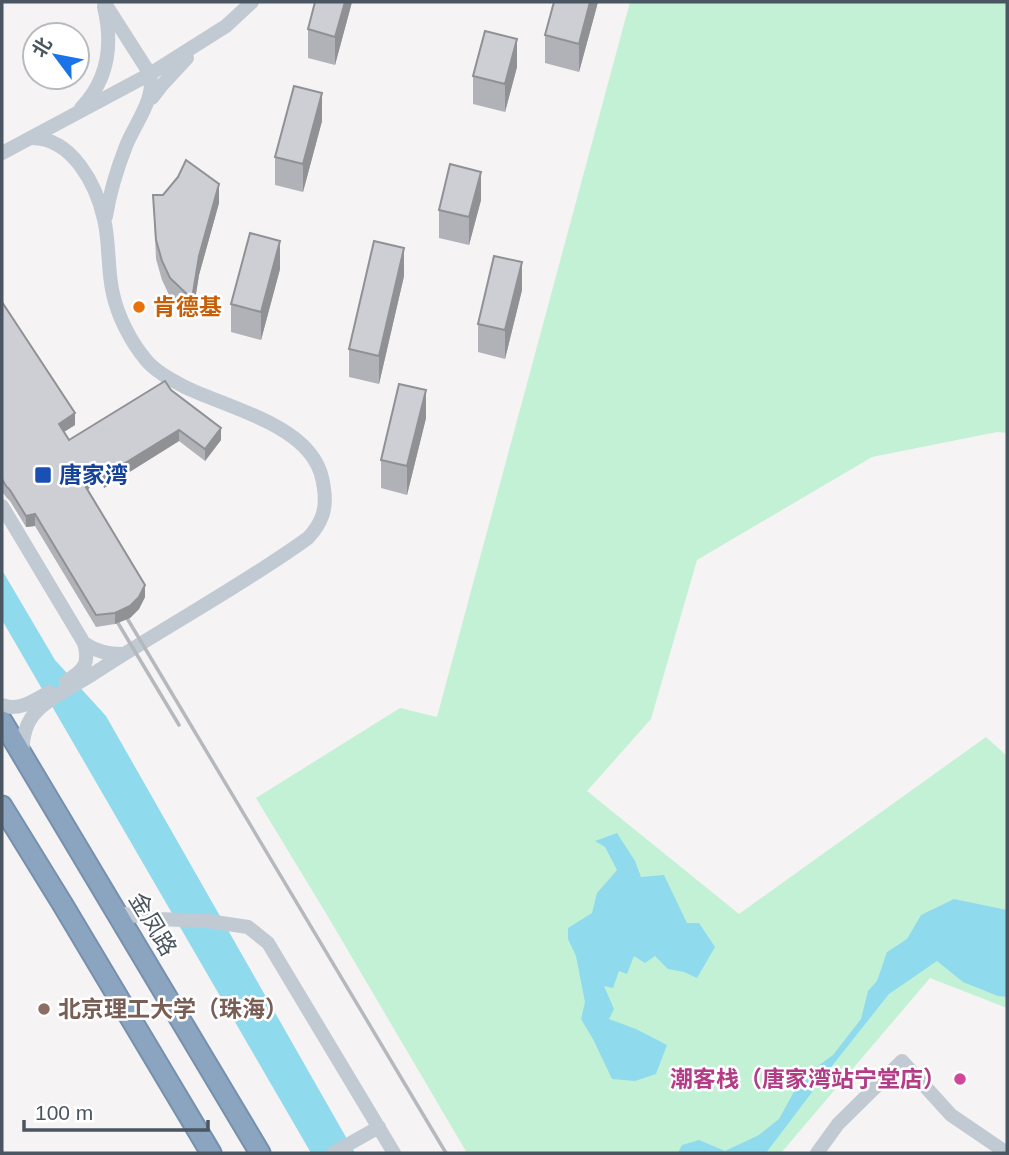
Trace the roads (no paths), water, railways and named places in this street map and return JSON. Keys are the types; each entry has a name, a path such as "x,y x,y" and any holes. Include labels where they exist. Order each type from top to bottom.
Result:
{"highway":[{"name":"金凤路","path":"2,721 260,1153"},
{"path":"2,806 211,1153"}],"street":[{"path":"104,2 150,74 152,85 114,179 105,221"},
{"path":"73,115 91,96 107,64 109,42 104,2"},
{"path":"2,153 150,74 226,26 252,2"},
{"path":"143,111 173,72 208,38"},
{"path":"2,705 26,705 43,699 125,654 222,594 308,538 318,528 323,517 325,496 316,461 299,443 257,417 173,381 145,360 120,316 113,296 105,221 89,180 75,160 54,142 32,138"},
{"path":"2,506 84,643 87,655 83,676"},
{"path":"84,643 108,654 125,654"},
{"path":"22,754 23,735 43,699"},
{"path":"118,914 248,927 268,943 394,1153"},
{"path":"817,1153 838,1124 902,1061 951,1115 1007,1153"},
{"path":"333,1153 379,1127"}],"water":[{"path":"2,570 55,660 106,716 355,1153 311,1153 2,620"},
{"path":"617,833 635,861 641,877 664,875 687,923 699,923 715,947 697,978 668,969 655,956 645,963 634,956 627,974 619,971 613,988 604,986 614,1009 609,1019 667,1045 656,1074 635,1081 612,1079 581,1019 585,1002 576,956 568,939 568,928 592,913 597,893 617,870 605,847 595,841"},
{"path":"954,899 1007,910 1007,997 963,982 937,961 889,994 766,1153 678,1153 682,1145 699,1140 725,1151 759,1135 779,1119 796,1088 811,1071 833,1055 861,1019 868,991 877,981 887,952 907,939 921,915"}],"railway":[{"path":"118,603 446,1153"},
{"path":"109,608 179,725"}],"place":[{"name":"肯德基","path":"139,307"},
{"name":"唐家湾","path":"43,475"},
{"name":"北京理工大学（珠海）","path":"44,1009"},
{"name":"潮客栈（唐家湾站宁堂店）","path":"960,1079"}]}
